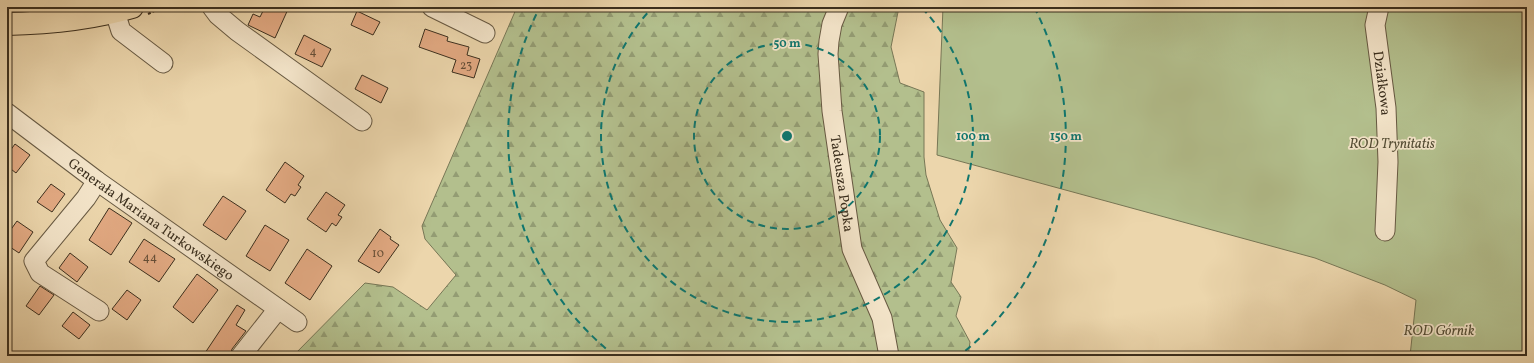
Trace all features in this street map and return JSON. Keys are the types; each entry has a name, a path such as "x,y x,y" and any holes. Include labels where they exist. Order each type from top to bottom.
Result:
{"main road":[{"path":"7,24 34,24 124,9"}],"street":[{"path":"212,7 218,15 237,31 362,121"},
{"path":"432,7 485,33"},
{"name":"Tadeusza Popka","path":"839,7 832,24 828,54 832,111 852,249 882,318 889,356"},
{"name":"Działkowa","path":"1378,7 1375,25 1377,46 1382,67 1387,123 1388,162 1385,231"},
{"path":"124,9 121,31 163,63"},
{"name":"Generała Mariana Turkowskiego","path":"7,113 97,181 297,322"},
{"path":"97,181 86,198 34,261 40,273 99,311"},
{"path":"241,356 278,309"}],"green space":[{"path":"517,7 899,7 891,47 900,83 924,92 924,157 926,175 940,220 957,248 951,282 961,297 956,316 970,342 968,356 293,356 365,283 393,287 427,310 456,275 425,239 422,226"},
{"name":"ROD Trynitatis","path":"943,7 1527,7 1527,356 1410,356 1416,300 1385,285 1315,258 937,155"}],"building":[{"path":"265,7 289,7 275,38 248,25 253,14 260,17"},
{"path":"357,11 380,22 373,35 351,25"},
{"path":"425,29 448,37 447,41 469,47 467,55 480,59 474,78 452,72 456,60 419,47"},
{"path":"304,35 331,49 322,67 295,54"},
{"path":"362,75 388,88 381,103 355,89"},
{"path":"15,144 30,155 16,173 7,166 7,155"},
{"path":"285,162 304,176 298,185 301,187 295,196 291,194 285,203 266,190"},
{"path":"51,184 65,194 52,212 37,202"},
{"path":"326,192 345,205 338,215 342,217 336,226 332,223 326,232 307,219"},
{"path":"223,196 246,211 226,240 203,225"},
{"path":"109,208 132,223 111,255 89,240"},
{"path":"17,221 33,232 19,253 7,245 7,235"},
{"path":"265,225 289,240 270,271 246,256"},
{"path":"380,229 391,237 390,239 399,245 379,273 358,261"},
{"path":"144,239 175,259 159,282 129,262"},
{"path":"307,249 332,266 310,300 285,283"},
{"path":"70,253 88,267 77,282 59,268"},
{"path":"197,274 218,290 193,323 173,307"},
{"path":"40,286 54,295 39,315 26,306"},
{"path":"127,290 141,300 127,320 112,309"},
{"path":"237,305 245,310 236,325 246,331 232,349 230,356 203,356"},
{"path":"73,312 90,325 79,339 62,326"}],"park label":[{"name":"ROD Górnik","path":"1439,330"}]}
